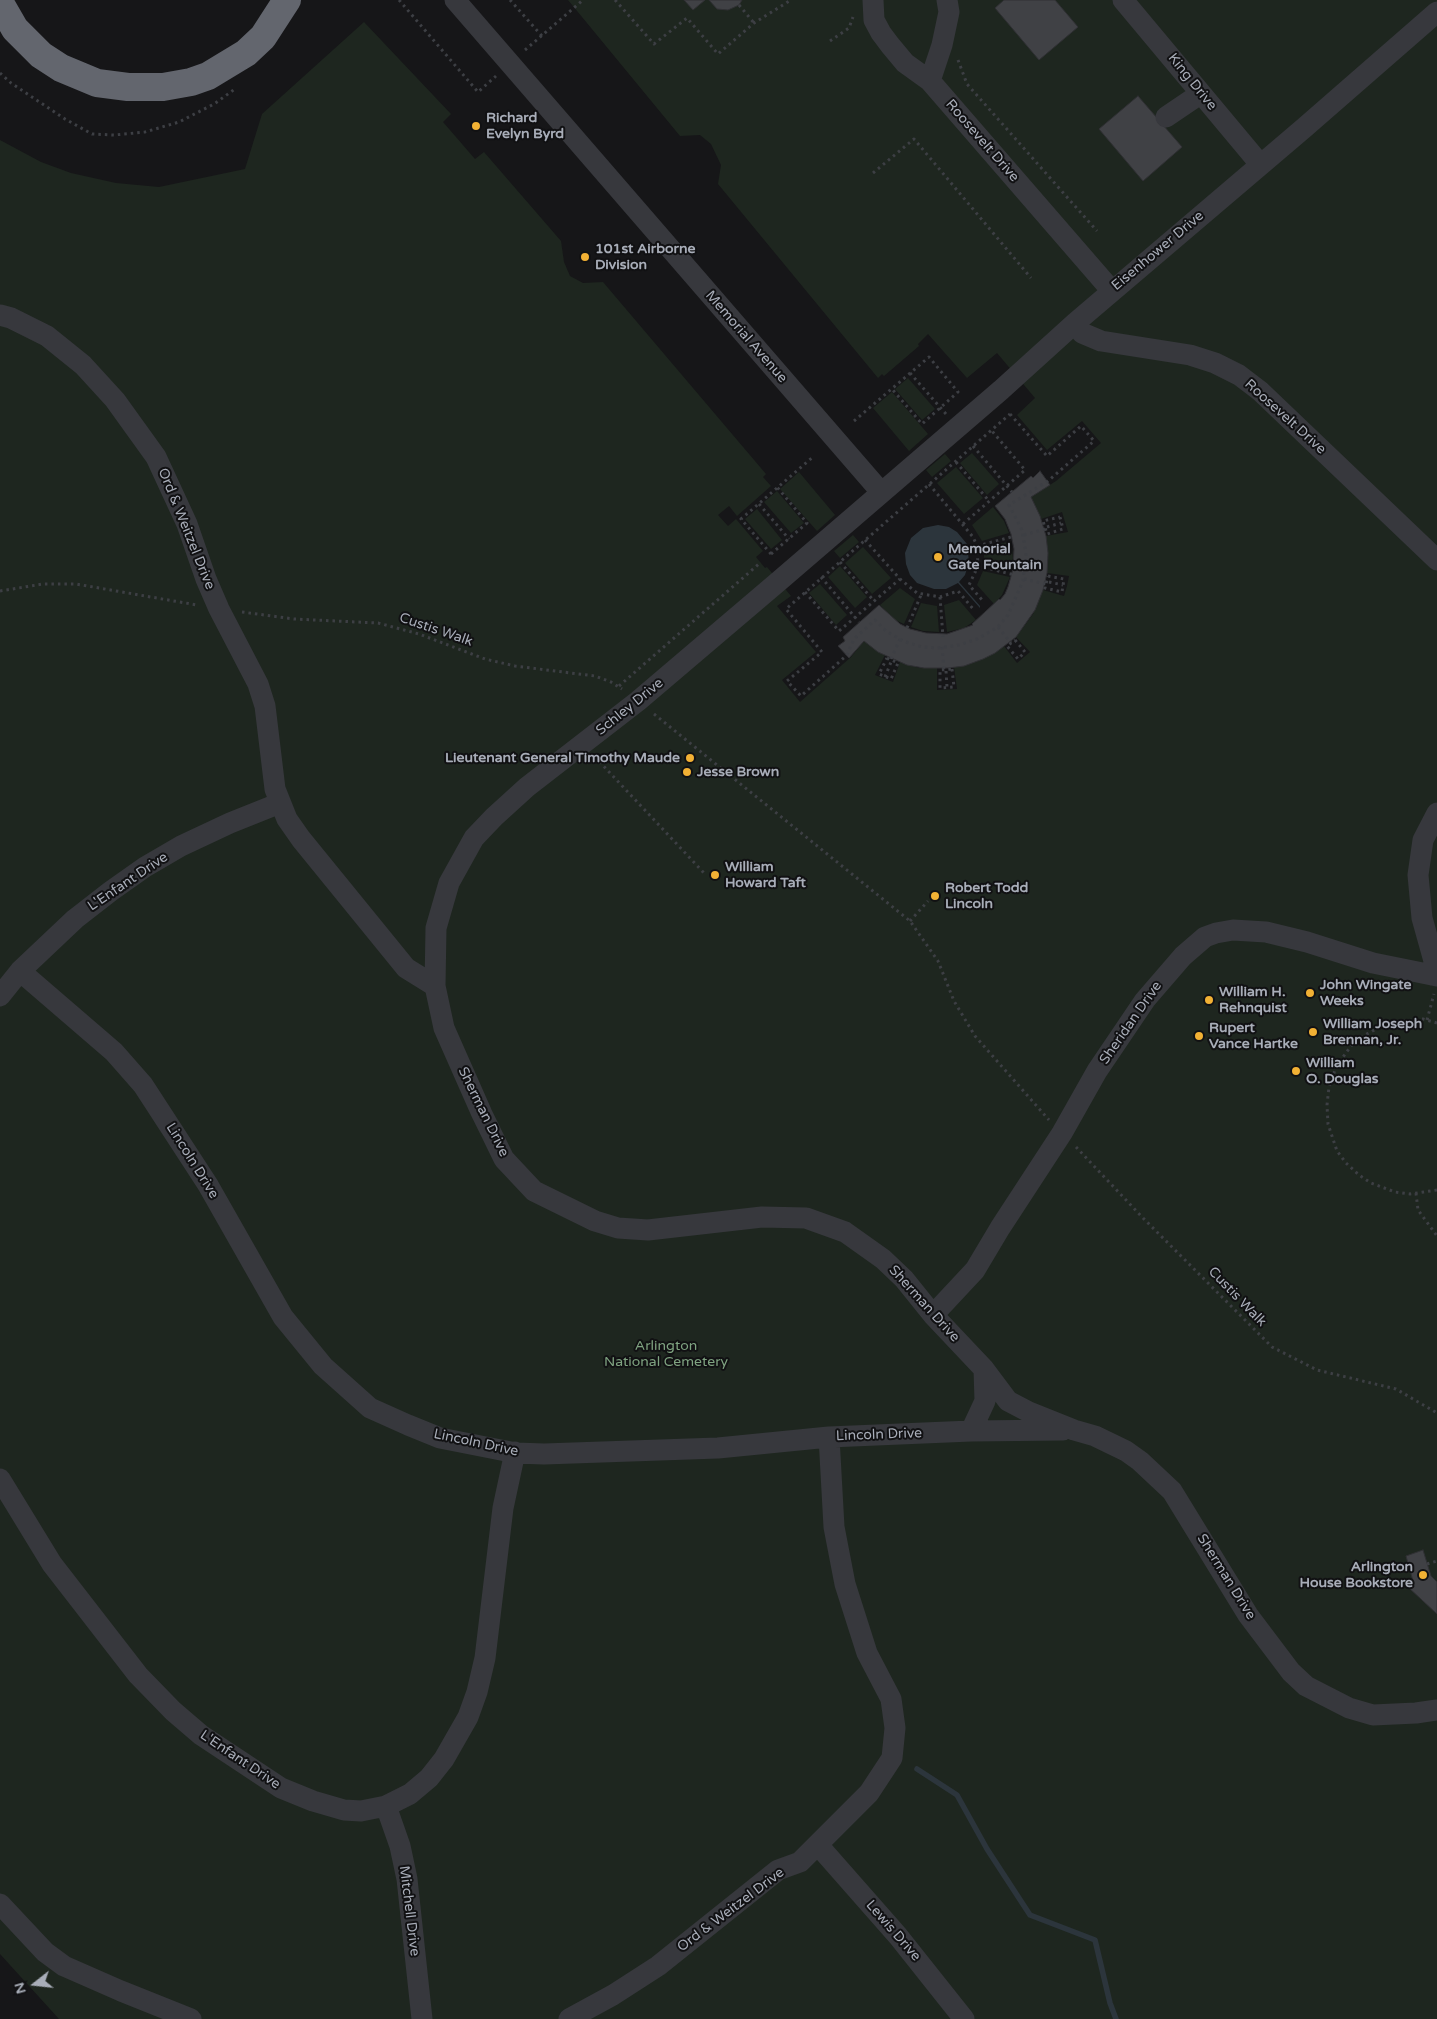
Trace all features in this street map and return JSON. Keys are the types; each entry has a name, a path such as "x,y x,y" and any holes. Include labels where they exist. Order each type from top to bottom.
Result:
{"highway":[{"path":"0,3 15,30 41,55 61,68 97,83 128,87 163,87 191,82 208,76 246,53 263,36 287,0"}],"street":[{"name":"Memorial Avenue","path":"455,0 880,492"},
{"name":"Roosevelt Drive","path":"873,0 874,20 880,33 905,63 930,81 1112,291"},
{"path":"930,81 942,46 949,12 947,0"},
{"name":"King Drive","path":"1123,0 1260,164"},
{"name":"Eisenhower Drive","path":"880,492 1001,390 1075,323 1437,12"},
{"path":"1166,117 1200,94"},
{"name":"Ord & Weitzel Drive","path":"0,315 11,318 47,336 83,365 115,400 156,457 187,524 206,579 219,609 258,684 265,706 275,789 280,803"},
{"name":"Roosevelt Drive","path":"1075,323 1082,333 1101,341 1190,355 1215,363 1239,375 1260,391 1437,560"},
{"name":"Schley Drive","path":"435,986 436,928 449,882 474,838 527,787 638,701 880,492"},
{"path":"280,803 287,819 301,839 406,968 435,986"},
{"name":"L'Enfant Drive","path":"0,996 20,972 75,918 145,867 181,846 230,823 280,803"},
{"path":"1435,980 1434,961 1420,910 1418,875 1423,840 1437,813"},
{"name":"Sheridan Drive","path":"933,1316 975,1270 1056,1127 1145,1000 1183,956 1210,935 1233,930 1266,932 1435,980"},
{"name":"Lincoln Drive","path":"20,972 114,1052 143,1085 208,1185 283,1317 323,1366 370,1408 400,1422 440,1438 515,1452 544,1454 718,1448 829,1437 971,1431 1074,1430"},
{"name":"Sherman Drive","path":"435,986 444,1028 482,1114 504,1159 534,1191 595,1221 618,1228 655,1230 762,1217 806,1218 845,1232 883,1259 904,1279 933,1316 984,1368 1008,1401 1029,1412 1074,1430 1095,1436 1126,1452 1140,1461 1172,1491 1248,1615 1291,1672 1306,1686 1349,1708 1373,1715 1437,1710"},
{"path":"971,1431 985,1401 984,1368"},
{"name":"Ord & Weitzel Drive","path":"569,2019 613,1995 658,1966 778,1870 800,1862 869,1793 892,1758 895,1728 891,1699 867,1653 844,1584 834,1527 829,1437"},
{"name":"L'Enfant Drive","path":"0,1479 46,1555 83,1605 138,1675 173,1711 201,1735 281,1788 313,1801 344,1810 361,1811 386,1806 410,1794 429,1778 457,1738 471,1708 485,1658 503,1508 515,1452"},
{"name":"Mitchell Drive","path":"386,1806 400,1846 407,1879 422,2019"},
{"name":"Lewis Drive","path":"818,1845 898,1936 964,2019"},
{"path":"0,1904 45,1952 64,1966 191,2019"}],"path":[{"path":"399,0 478,92 490,82"},
{"path":"510,0 542,36"},
{"path":"530,46 583,0"},
{"path":"615,0 654,44 687,18 718,54 754,23 791,0"},
{"path":"739,5 754,23"},
{"path":"830,41 849,28"},
{"path":"963,76 967,84 1096,231"},
{"path":"873,173 914,138 1031,278"},
{"path":"854,421 929,357 958,392 922,424 892,389"},
{"path":"910,373 948,417"},
{"path":"1010,414 1046,456 1081,426 1094,441 1048,481 1009,505 1024,535 1026,553 1024,579 1012,609 998,628 970,641 942,647 922,647 900,639 886,631 875,620 854,639 847,655 801,696 788,681 822,652 786,609 992,431 1010,414"},
{"path":"963,524 1025,470 992,431"},
{"path":"970,442 1012,492"},
{"path":"777,487 807,523 770,555 741,519 777,487 814,456"},
{"path":"956,462 989,501"},
{"path":"926,480 973,537 977,546 978,566 969,585 983,601"},
{"path":"759,504 793,543"},
{"path":"1060,516 1063,529 1047,534 1046,528 1043,522 1060,516"},
{"path":"1024,535 1061,523"},
{"path":"862,536 910,588 921,595 940,597 958,591 974,610"},
{"path":"977,546 1012,536"},
{"path":"840,562 874,601"},
{"path":"619,686 760,563"},
{"path":"978,566 1015,575"},
{"path":"818,574 859,622"},
{"path":"1048,576 1064,578 1062,592 1045,588 1047,583 1048,576"},
{"path":"805,592 839,631 900,579"},
{"path":"1024,579 1063,585"},
{"path":"0,591 43,584 76,584 198,605"},
{"path":"907,628 921,595"},
{"path":"940,597 943,637"},
{"name":"Custis Walk","path":"239,612 294,620 378,623 419,634 485,659 515,666 595,676 619,686 629,693"},
{"path":"998,628 1011,643"},
{"path":"885,677 900,639"},
{"path":"1015,640 1025,652 1018,659 1007,646 1011,643 1015,640"},
{"path":"942,647 947,687"},
{"path":"886,658 891,661 898,663 892,679 879,674 886,658"},
{"path":"952,669 954,687 940,688 940,670 945,671 952,669"},
{"name":"Custis Walk","path":"647,709 910,921 938,961 954,1000 975,1036 998,1064 1056,1127 1272,1347 1317,1370 1396,1389 1437,1413"},
{"path":"601,765 704,873"},
{"path":"910,921 928,901"},
{"path":"1426,1020 1435,980"},
{"path":"1437,1023 1426,1020 1403,1021 1374,1029 1357,1040 1336,1067 1329,1087 1327,1105 1328,1120 1334,1142 1339,1154 1353,1170 1368,1181 1386,1189 1403,1193 1437,1190"},
{"path":"1416,1193 1418,1210 1437,1236"},
{"path":"1427,1564 1437,1561"}],"green space":[{"name":"Arlington National Cemetery","path":"568,0 1437,0 1437,2019 59,2019 0,1954 0,140 41,162 71,173 116,183 159,187 245,169 262,114 364,22 451,114 443,122 475,159 484,152 561,241 564,262 570,276 583,283 603,282 766,474 763,477 771,486 737,516 729,506 718,515 728,526 736,519 763,551 756,557 765,568 767,567 791,596 777,606 816,652 782,680 800,702 851,657 864,641 885,655 875,675 893,682 900,662 919,668 937,668 937,690 957,689 954,667 978,661 1004,646 1017,663 1030,652 1016,637 1033,614 1043,590 1064,596 1067,586 1069,576 1047,573 1048,553 1046,536 1068,532 1062,512 1041,519 1031,497 1056,481 1101,443 1082,421 1047,450 1017,415 1035,398 997,353 967,378 928,334 918,344 919,346 884,376 882,374 878,378 718,184 721,165 711,144 700,135 680,136"},
{"path":"908,378 935,409 922,420 895,389"},
{"path":"892,392 928,434 909,451 873,408"},
{"path":"972,453 999,484 987,495 960,463"},
{"path":"945,454 951,461 932,477 926,470"},
{"path":"956,467 983,498 964,514 937,483"},
{"path":"799,472 835,515 817,531 780,489"},
{"path":"777,491 804,523 791,533 764,502"},
{"path":"993,507 1004,521 1009,533 982,541 972,525"},
{"path":"757,509 782,540 771,549 745,519"},
{"path":"853,535 859,542 840,558 834,551"},
{"path":"1011,541 1013,558 1011,570 984,564 984,548"},
{"path":"863,547 891,578 872,594 845,563"},
{"path":"840,566 867,597 855,608 828,577"},
{"path":"983,571 1010,577 1002,595 994,604 977,585"},
{"path":"820,584 847,615 836,625 809,593"},
{"path":"900,588 915,599 904,624 895,620 880,605"},
{"path":"959,600 976,620 964,628 947,632 944,605"},
{"path":"921,603 937,606 939,632 923,631 911,627"}],"shaded area":[{"name":"Memorial Gate Fountain","path":"938,525 949,527 957,532 967,544 969,562 965,575 959,582 980,608 958,583 946,589 934,589 917,583 910,575 905,553 911,538 923,528"}],"building":[{"path":"684,0 705,0 693,10"},
{"path":"709,0 742,0 739,5 728,10 717,9"},
{"path":"1004,0 1055,0 1078,27 1039,60 995,8"},
{"path":"1138,96 1182,147 1143,181 1099,129"},
{"path":"1040,471 1050,485 1031,497 1040,516 1046,536 1048,553 1047,573 1035,610 1016,637 995,653 964,666 924,668 907,665 878,652 864,641 849,658 838,646 845,641 843,637 879,605 900,624 910,629 926,633 947,634 973,625 1000,600 1008,587 1013,569 1014,549 1005,519 995,506 1031,476 1033,478"},
{"path":"1423,1550 1431,1576 1437,1582 1437,1614 1408,1587 1413,1581 1406,1556"}],"waterway":[{"path":"917,1769 957,1795 987,1849 1030,1915 1095,1940 1110,2003 1116,2019"}],"place":[{"name":"Richard Evelyn Byrd","path":"476,126"},
{"name":"101st Airborne Division","path":"585,257"},
{"name":"Memorial Gate Fountain","path":"938,557"},
{"name":"Lieutenant General Timothy Maude","path":"690,758"},
{"name":"Jesse Brown","path":"687,772"},
{"name":"William Howard Taft","path":"715,875"},
{"name":"Robert Todd Lincoln","path":"935,896"},
{"name":"John Wingate Weeks","path":"1310,993"},
{"name":"William H. Rehnquist","path":"1209,1000"},
{"name":"William Joseph Brennan, Jr.","path":"1313,1032"},
{"name":"Rupert Vance Hartke","path":"1199,1036"},
{"name":"William O. Douglas","path":"1296,1071"},
{"name":"Arlington House Bookstore","path":"1423,1575"}]}
